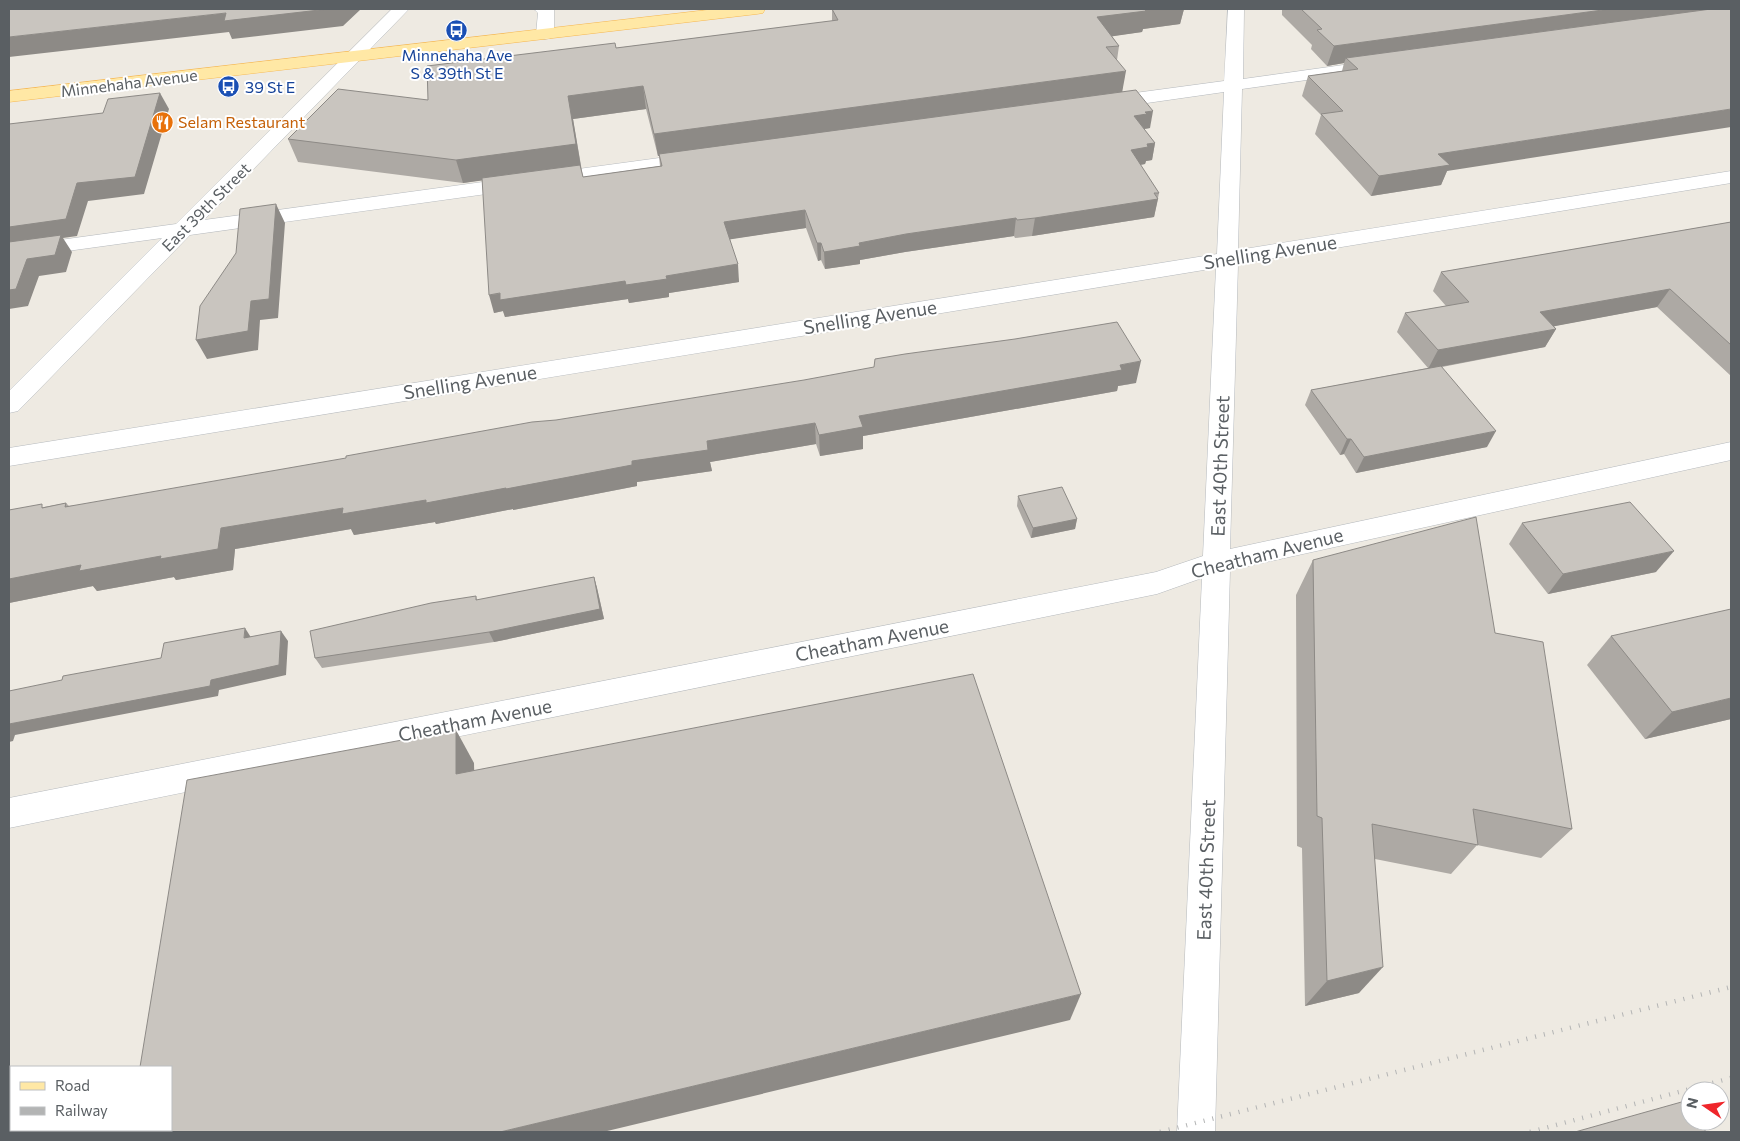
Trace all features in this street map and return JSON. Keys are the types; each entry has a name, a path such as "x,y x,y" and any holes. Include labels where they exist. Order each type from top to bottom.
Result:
{"main road":[{"name":"Minnehaha Avenue","path":"9,97 756,9"}],"street":[{"name":"East 39th Street","path":"9,405 402,9"},
{"path":"542,9 546,10 545,34"},
{"name":"East 40th Street","path":"1196,1132 1236,9"},
{"path":"1086,106 1400,62"},
{"path":"9,253 710,157"},
{"name":"Snelling Avenue","path":"9,456 1731,177"},
{"name":"Cheatham Avenue","path":"9,813 1157,583 1217,562 1731,450"}],"building":[{"path":"9,9 328,9 224,21 226,13 9,37"},
{"path":"832,9 1144,9 1146,11 1097,17 1119,46 1106,47 1126,71 654,134 643,86 568,96 576,144 456,160 288,139 338,89 428,100 427,66 615,43 616,48 838,20"},
{"path":"1301,9 1610,9 1334,46 1317,30 1322,29"},
{"path":"1711,9 1731,9 1731,109 1438,154 1450,165 1379,176 1321,114 1343,111 1308,76 1358,69 1346,58"},
{"path":"1136,90 1153,111 1134,116 1155,143 1147,144 1148,147 1131,150 1159,193 1154,193 1158,199 1035,218 1017,220 1016,218 906,234 859,243 860,246 824,252 821,243 817,243 805,210 724,222 738,264 666,276 667,279 626,285 625,281 500,300 500,293 489,295 482,178 580,165 583,177 662,166 659,154"},
{"path":"160,93 135,177 77,183 66,219 9,227 9,124 103,113 108,99"},
{"path":"276,204 269,299 251,301 248,331 196,340 200,306 236,253 240,209"},
{"path":"1731,222 1731,345 1670,289 1540,312 1556,329 1438,350 1405,313 1469,302 1441,272"},
{"path":"61,235 55,255 27,259 16,289 9,290 9,242"},
{"path":"1117,322 1141,361 1120,365 1122,370 859,416 863,427 819,435 815,423 707,441 708,450 632,461 632,465 506,489 426,503 426,500 342,514 343,508 221,528 218,549 160,559 161,556 79,571 81,565 9,579 9,510 42,504 42,508 66,503 65,507 346,458 346,456 532,422 556,420 804,380 874,367 875,359"},
{"path":"1441,366 1496,431 1364,457 1351,439 1347,439 1311,390"},
{"path":"1062,487 1077,519 1033,528 1018,496"},
{"path":"1630,502 1674,551 1563,574 1522,523"},
{"path":"1476,517 1495,633 1543,642 1572,829 1473,809 1478,845 1372,824 1383,967 1327,981 1322,818 1317,816 1313,560"},
{"path":"594,577 600,609 489,632 315,658 310,631 431,603 476,596 476,600"},
{"path":"1731,609 1731,698 1672,712 1611,636"},
{"path":"245,628 244,638 281,631 279,665 211,680 210,686 9,724 9,691 62,680 63,676 161,658 164,643"},
{"path":"973,674 1081,994 500,1132 129,1132 172,1131 172,1066 140,1066 187,780 456,730 456,774"},
{"path":"1680,1102 1680,1131 1706,1132 1575,1132"}],"railway":[{"path":"1160,1132 1731,987"},
{"path":"1530,1132 1731,1078"}],"place":[{"name":"Minnehaha Ave S & 39th St E","path":"457,31"},
{"name":"39 St E","path":"229,87"},
{"name":"Selam Restaurant","path":"162,122"}]}
